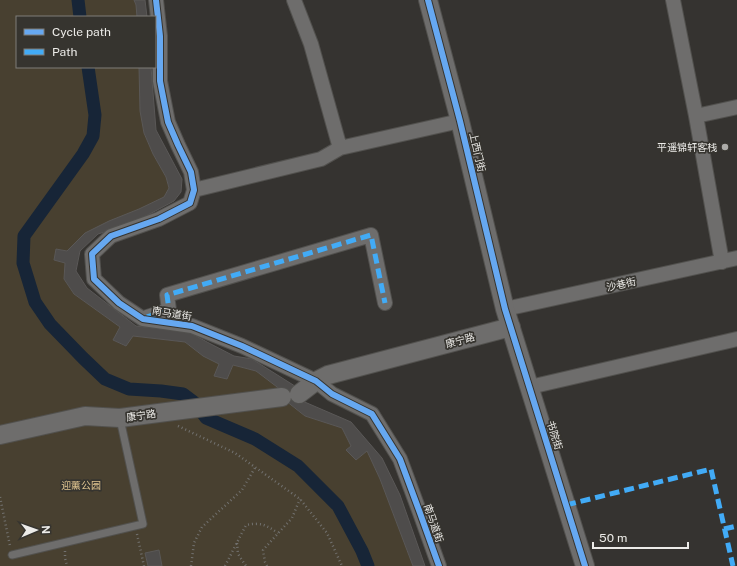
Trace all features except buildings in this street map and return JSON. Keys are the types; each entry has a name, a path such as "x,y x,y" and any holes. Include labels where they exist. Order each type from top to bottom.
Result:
{"street":[{"path":"156,0 160,36 160,81 168,122 191,172 194,190 321,159 340,148 460,122"},
{"path":"294,0 311,44 340,148"},
{"name":"上西门街","path":"428,0 460,122 505,309"},
{"path":"673,0 696,116 722,262"},
{"path":"696,116 737,107"},
{"name":"南马道街","path":"194,190 190,203 159,219 111,236 92,254 94,279 119,303 143,318 192,326 242,346 316,381 332,394 372,414 400,459 438,566"},
{"path":"143,318 169,310 167,296 371,235 385,303"},
{"name":"沙巷街","path":"505,309 737,258"},
{"name":"书院街","path":"505,309 585,566"},
{"name":"康宁路","path":"0,435 85,416 120,418 291,395 328,375 511,327"},
{"path":"530,387 737,339"}],"lane":[{"path":"12,555 142,524 120,418"}],"path":[{"path":"176,426 235,453 256,466 300,499 327,533 342,566"},
{"path":"191,566 194,543 202,527 242,490 256,466"},
{"path":"0,498 12,555"},
{"path":"267,566 263,550 292,518 300,499"},
{"path":"225,566 246,525 255,523 266,525 278,533"},
{"path":"136,526 144,566"},
{"path":"237,542 238,554 246,566"},
{"path":"65,543 64,558 67,566"}],"green space":[{"name":"迎薰公园","path":"0,0 134,0 137,16 16,16 16,68 139,68 144,133 153,154 166,177 169,188 164,197 67,251 57,249 54,260 65,263 64,279 74,294 120,327 113,340 125,346 133,336 185,342 203,356 219,364 215,376 227,379 233,365 256,371 281,390 286,401 305,416 342,428 351,446 346,450 356,460 367,451 380,479 413,566 0,566"}],"waterway":[{"path":"78,0 80,16"},
{"path":"88,68 95,115 93,136 83,154 24,236 23,263 35,302 50,324 105,379 129,389 183,394 195,403 206,418 255,439 298,466 338,506 362,551 368,566"}],"marked path":[{"path":"147,317 169,310 167,295 371,235 385,303"},
{"path":"566,505 711,469 733,566"},
{"path":"724,529 737,526"}],"cycle path":[{"path":"156,0 160,36 160,81 168,122 191,172 194,190 190,203 159,219 111,236 92,254 94,279 119,303 143,319 192,326 242,346 316,381 332,394 372,414 400,459 439,566"},
{"path":"428,0 460,121 505,309 585,566"}],"place":[{"name":"平遥锦轩客栈","path":"725,147"}]}
